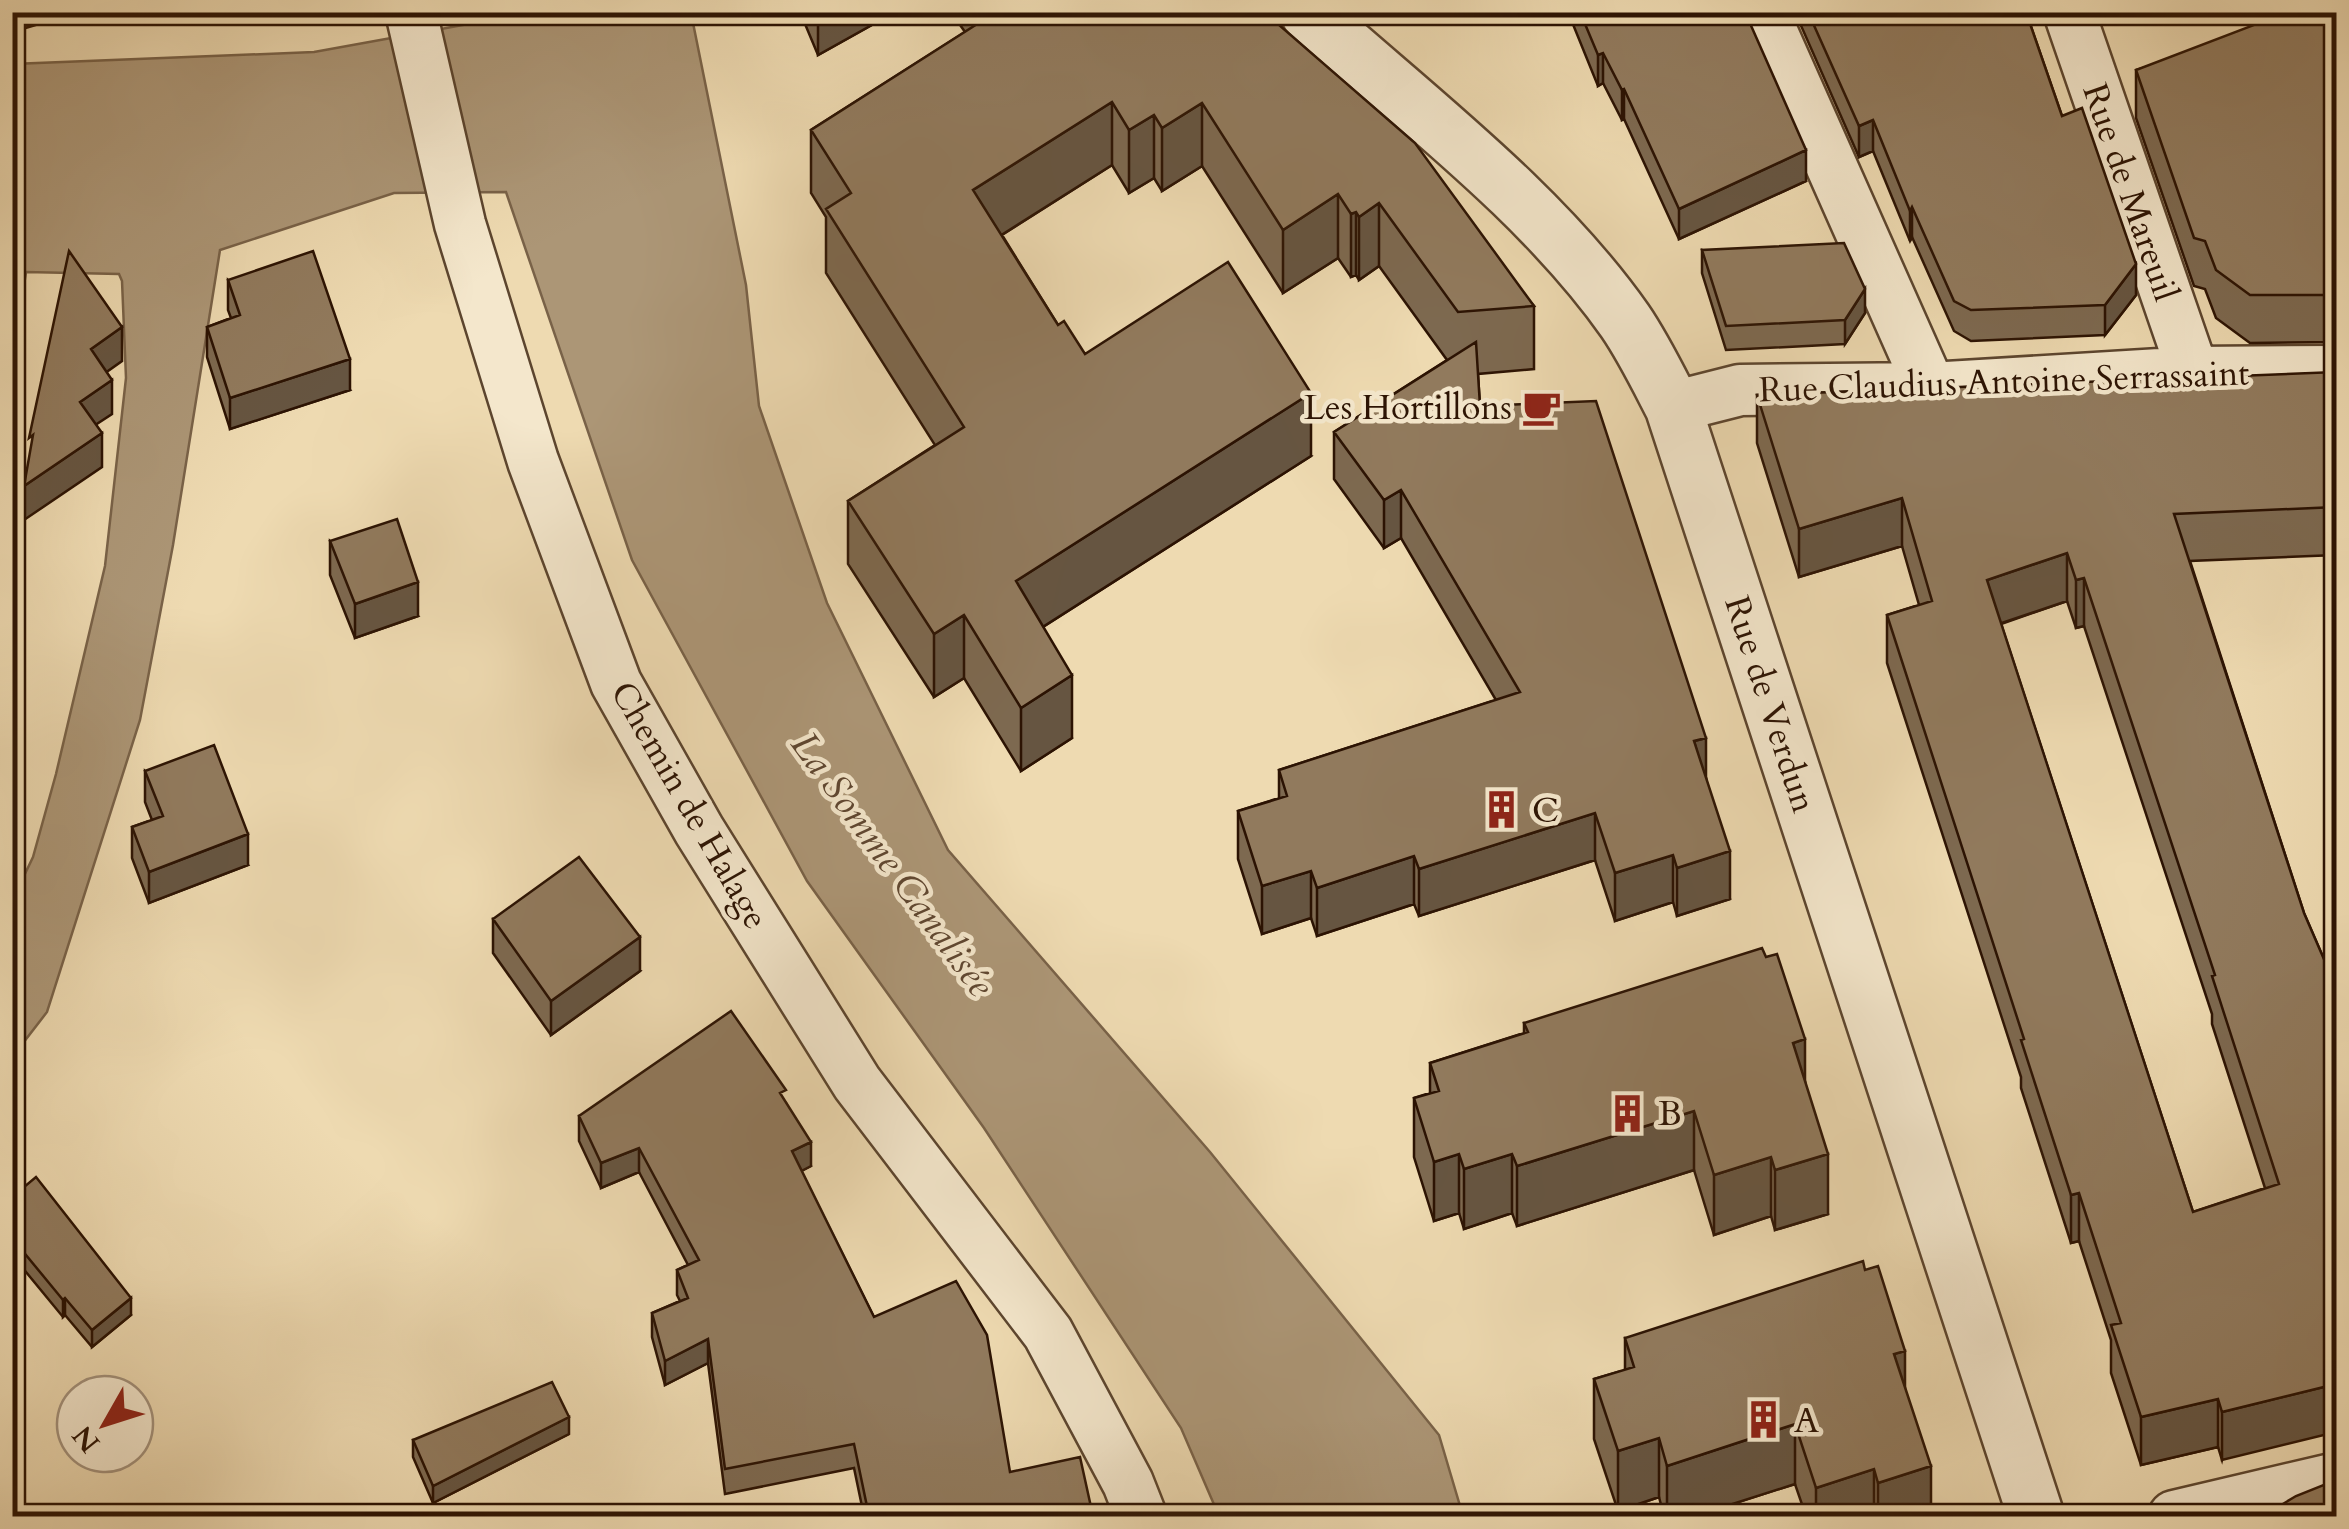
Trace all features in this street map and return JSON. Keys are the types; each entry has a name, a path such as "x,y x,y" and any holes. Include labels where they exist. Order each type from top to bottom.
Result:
{"street":[{"name":"Chemin de Halage","path":"411,12 460,224 533,461 616,683 700,830 857,1083 1048,1333 1141,1516"},
{"name":"Rue de Verdun","path":"1308,12 1518,199 1576,260 1626,322 1674,407 2036,1516"},
{"path":"1762,12 1930,388"},
{"name":"Rue de Mareuil","path":"2069,12 2193,372"},
{"name":"Rue Claudius Antoine Serrassaint","path":"1674,407 1740,390 1930,388 2193,372 2336,371"},
{"path":"2174,1516 2336,1478"}],"water":[{"name":"La Somme Canalisée","path":"461,13 691,13 746,285 759,406 827,603 948,850 1210,1152 1439,1435 1463,1516 1219,1516 1181,1428 984,1128 807,881 632,560 506,192 394,193 220,250 173,545 140,720 47,1012 13,1056 13,899 33,857 56,774 105,566 126,378 119,274 26,272 13,359 13,64 314,52 463,25"}],"building":[{"path":"996,12 1264,12 1415,143 1534,306 1458,312 1379,203 1359,217 1356,212 1351,214 1338,194 1283,230 1202,103 1162,128 1154,115 1129,130 1112,102 973,190 1058,325 1064,321 1085,354 1228,262 1311,393 1016,581 1072,675 1021,708 964,615 934,634 848,501 964,427 826,209 851,193 811,130"},
{"path":"1580,12 1745,12 1806,150 1679,209 1624,89 1603,53 1598,55"},
{"path":"1808,12 2026,12 2062,116 2082,108 2136,264 2105,305 1971,310 1954,301 1912,207 1910,211 1873,120 1859,126"},
{"path":"2288,12 2336,12 2336,295 2250,295 2216,270 2205,241 2194,238 2136,70"},
{"path":"1844,243 1865,289 1845,320 1726,326 1702,250"},
{"path":"69,251 122,327 91,349 112,380 80,402 102,433 24,486 33,435 29,438"},
{"path":"313,251 350,359 230,398 207,327 240,315 228,280"},
{"path":"1476,342 1480,406 1596,401 1706,738 1694,741 1730,851 1677,868 1673,855 1615,873 1595,813 1419,869 1414,856 1317,888 1311,871 1262,886 1238,811 1287,796 1279,770 1520,692 1401,490 1384,500 1334,432"},
{"path":"2336,372 2336,507 2174,514 2304,913 2336,987 2336,1384 2222,1412 2218,1399 2141,1417 2111,1325 2121,1323 2079,1193 2071,1195 1887,615 1932,601 1902,498 1799,529 1757,395","holes":["2067,553 2076,580 2084,578 2215,975 2212,976 2279,1184 2193,1212 1987,580"]},
{"path":"397,519 418,582 355,604 330,541"},
{"path":"214,745 248,834 149,872 132,827 163,816 145,771"},
{"path":"579,857 640,937 551,1001 493,919"},
{"path":"1762,948 1766,957 1777,954 1805,1039 1793,1043 1828,1154 1775,1170 1771,1157 1714,1175 1694,1111 1517,1166 1512,1154 1464,1169 1459,1154 1434,1162 1414,1098 1439,1091 1430,1063 1528,1032 1524,1023"},
{"path":"731,1011 786,1090 780,1093 811,1142 792,1151 874,1317 956,1281 987,1335 1010,1472 1080,1457 1093,1516 869,1516 854,1444 725,1469 708,1339 665,1361 652,1313 688,1298 677,1270 699,1260 639,1148 601,1163 579,1116"},
{"path":"36,1177 131,1298 92,1330 12,1238 12,1197"},
{"path":"1863,1261 1865,1270 1878,1266 1905,1351 1894,1354 1931,1466 1878,1483 1874,1469 1816,1488 1795,1424 1667,1466 1659,1438 1618,1451 1594,1379 1634,1367 1625,1338"},
{"path":"552,1382 569,1417 433,1486 413,1440"},
{"path":"2336,1480 2336,1516 2263,1516 2296,1496"}],"place":[{"name":"Les Hortillons","path":"1542,407"},
{"name":"C","path":"1502,810"},
{"name":"B","path":"1628,1113"},
{"name":"A","path":"1764,1420"}]}
